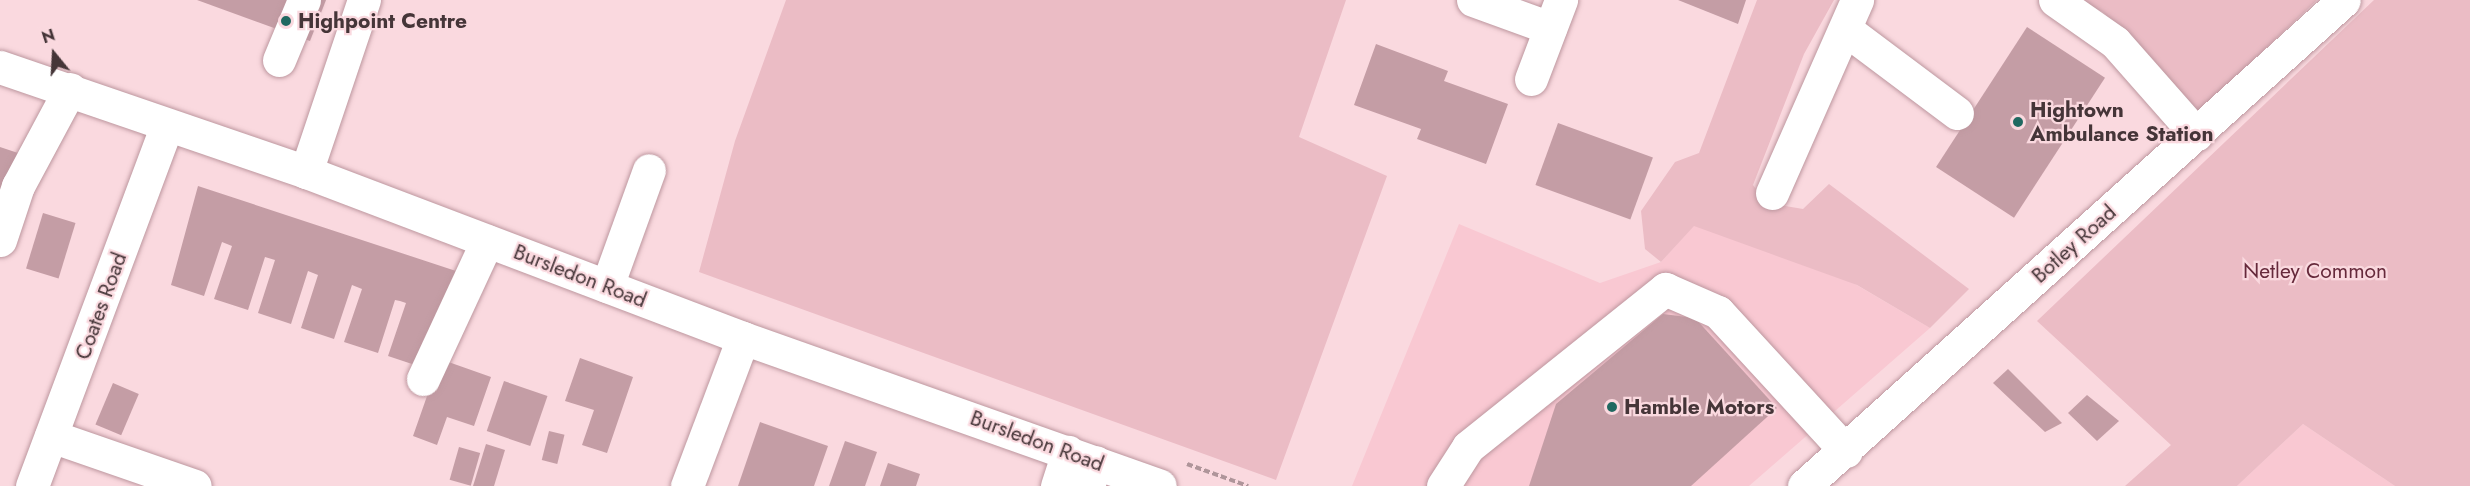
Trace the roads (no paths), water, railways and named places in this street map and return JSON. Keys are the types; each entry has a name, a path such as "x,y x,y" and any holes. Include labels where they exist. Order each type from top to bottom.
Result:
{"street":[{"path":"279,60 303,0"},
{"path":"306,172 364,0"},
{"path":"1473,0 1555,14 1531,79"},
{"path":"2055,0 2115,42 2196,134"},
{"name":"Botley Road","path":"1804,486 2344,0"},
{"path":"1772,193 1851,14 1957,113"},
{"name":"Bursledon Road","path":"0,67 70,89 306,172 1084,467 1160,486"},
{"path":"0,240 18,186 70,89"},
{"name":"Coates Road","path":"32,486 167,125"},
{"path":"607,286 649,170"},
{"path":"423,380 487,241"},
{"path":"1443,486 1468,447 1665,289 1718,312 1845,451"},
{"path":"687,486 743,338"},
{"path":"51,436 195,486"},
{"path":"1058,486 1084,467"}],"place":[{"name":"Highpoint Centre","path":"286,21"},
{"name":"Hightown Ambulance Station","path":"2018,122"},
{"name":"Hamble Motors","path":"1612,407"}],"park label":[{"name":"Netley Common","path":"2315,271"}]}
